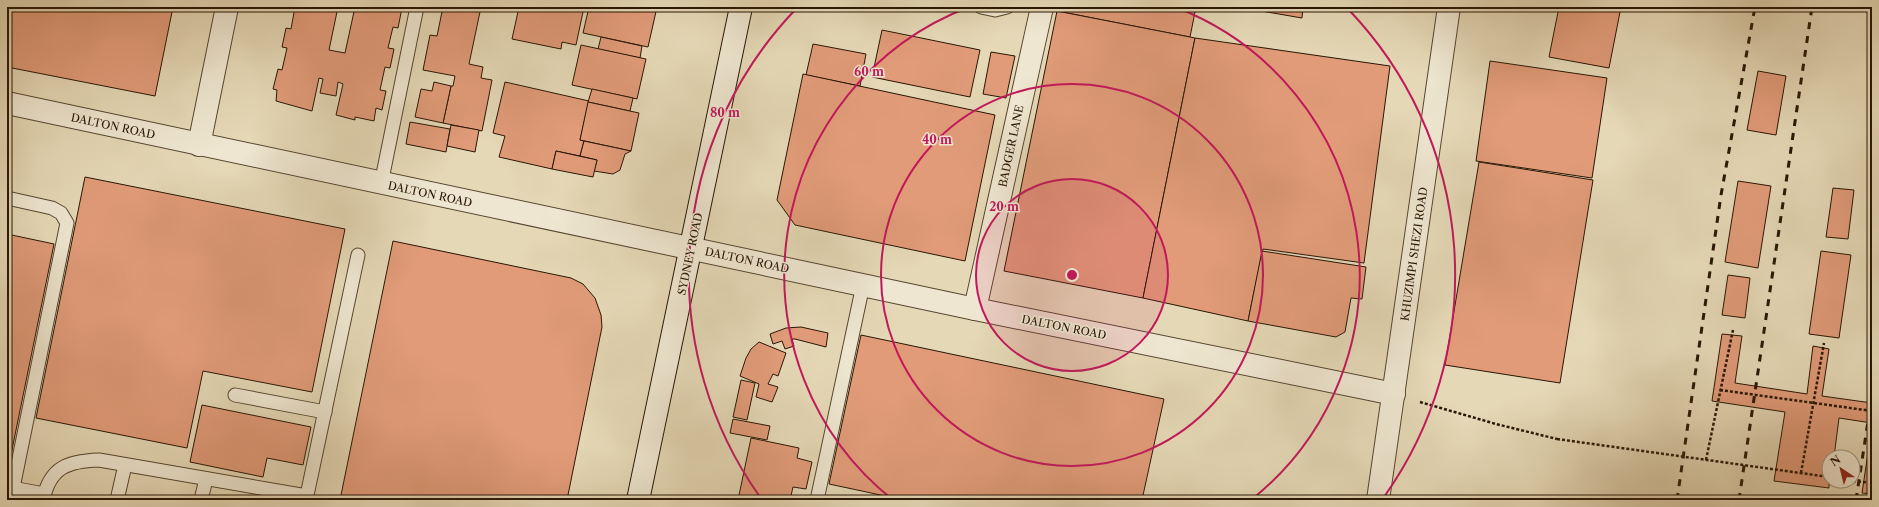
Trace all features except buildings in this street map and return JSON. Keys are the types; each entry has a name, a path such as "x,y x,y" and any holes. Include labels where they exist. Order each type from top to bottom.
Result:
{"street":[{"path":"199,145 227,7"},
{"name":"SYDNEY ROAD","path":"638,500 741,7"},
{"name":"BADGER LANE","path":"975,309 1042,7"},
{"name":"KHUZIMPI SHEZI ROAD","path":"1378,500 1449,7"},
{"name":"DALTON ROAD","path":"7,103 381,184 691,248 975,309 1394,394"}],"lane":[{"path":"381,184 417,7"},
{"path":"981,7 995,10 1007,7"},
{"path":"7,198 52,208 61,213 66,223 66,233 10,488 44,497 50,479 68,464 79,460 99,460 307,498 358,255"},
{"path":"817,500 863,285"},
{"path":"235,395 325,412"},
{"path":"117,500 125,465"},
{"path":"201,500 206,479"}],"path":[{"path":"1706,460 1733,330"},
{"path":"1801,473 1824,343"},
{"path":"1720,390 1872,411"},
{"path":"1394,394 1496,424 1557,439 1821,476"},
{"path":"1861,481 1872,483"}],"railway":[{"path":"1677,500 1721,195 1755,7"},
{"path":"1739,500 1812,7"},
{"path":"1856,500 1872,395"}]}
